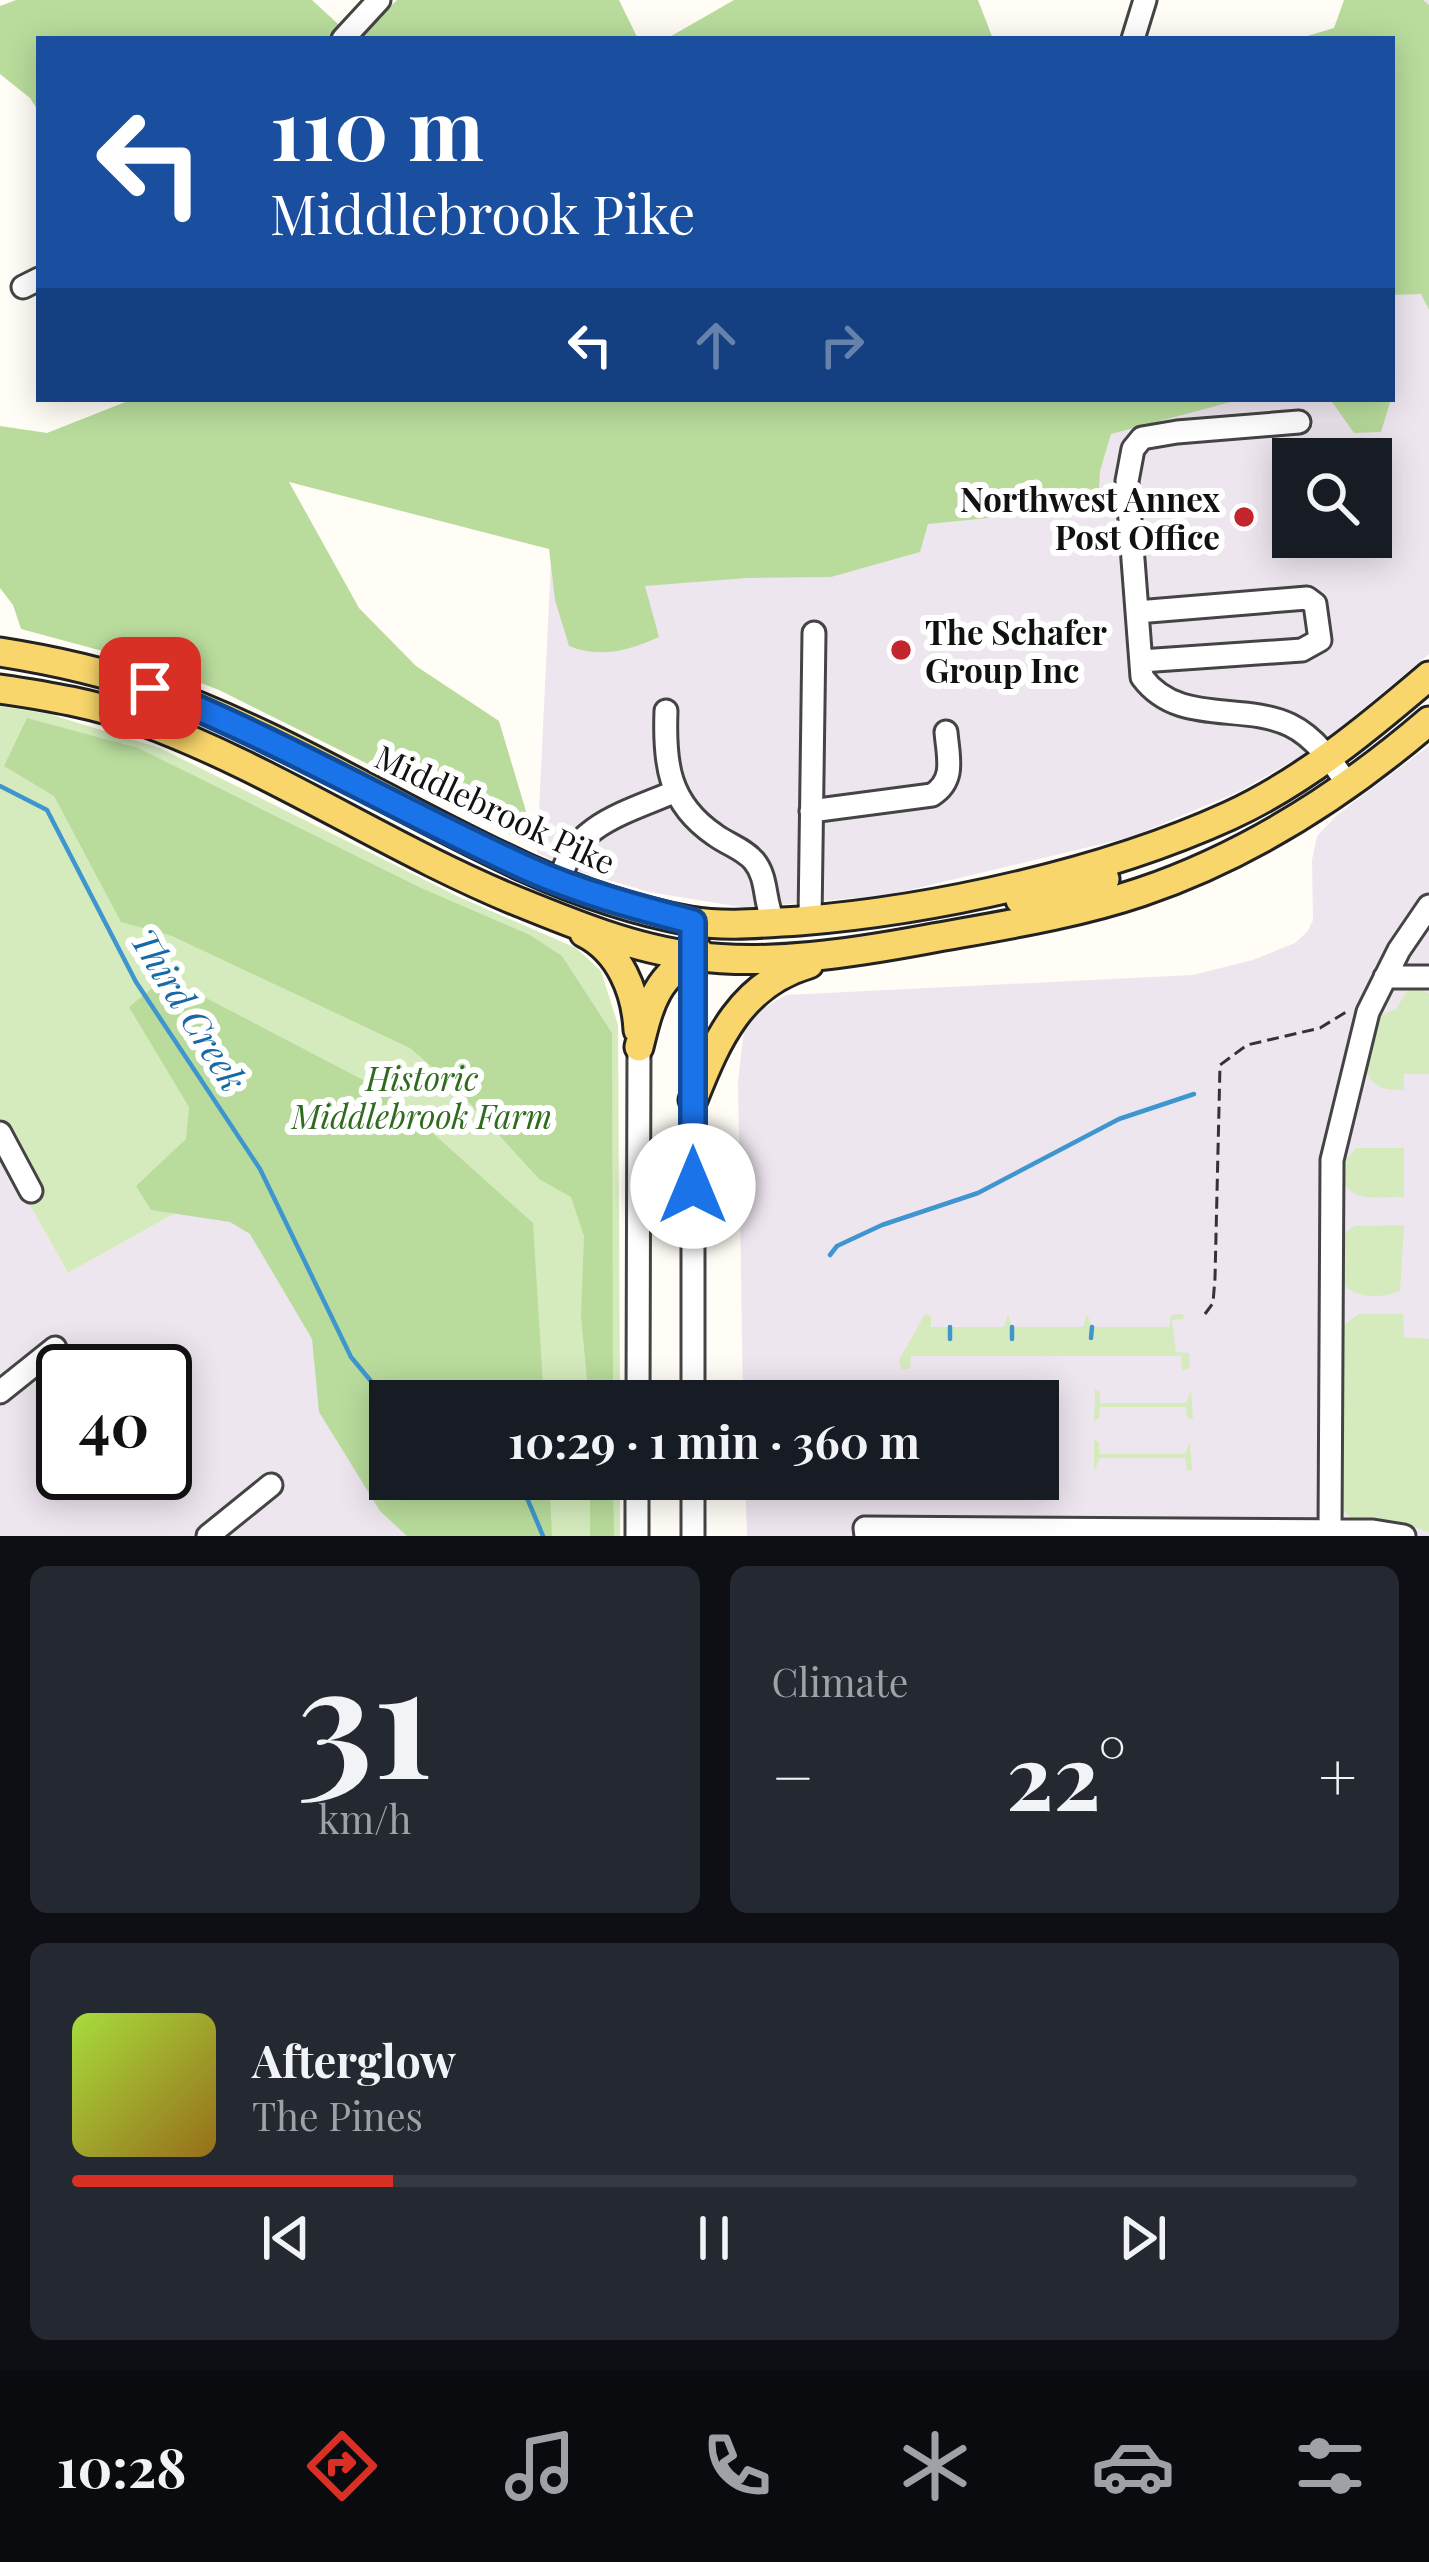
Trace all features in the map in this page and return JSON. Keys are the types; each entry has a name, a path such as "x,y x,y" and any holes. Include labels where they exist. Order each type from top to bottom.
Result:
{"main road":[{"name":"Middlebrook Pike","path":"0,652 76,666 150,688 226,718 529,869 620,903 693,922 868,915 1140,852 1232,815 1330,757 1429,676"},
{"path":"0,689 68,699 194,742 596,939 625,973 637,1008 639,1047"},
{"path":"515,901 610,936 693,956 754,958 859,950 1018,923 1138,893 1215,863 1348,785 1429,721"},
{"path":"639,1047 650,1002 676,964 714,945 877,931 1064,891 1144,867 1232,815"},
{"path":"693,1100 716,1041 755,992 784,972 859,950"}],"street":[{"path":"346,36 379,0"},
{"path":"1134,36 1144,0"},
{"path":"1300,422 1142,438 1129,459 1127,481 1142,677 1156,696 1178,705 1273,719 1294,727 1330,757 1348,785"},
{"path":"1137,612 1307,598 1315,604 1320,640 1303,650 1141,661"},
{"path":"810,920 814,633"},
{"path":"665,711 664,764 676,791 707,830 755,862 775,922"},
{"path":"811,811 919,799 941,789 950,770 946,732"},
{"path":"561,881 563,866 577,841 596,826 676,791"},
{"path":"1330,1533 1332,1160 1361,1031 1384,977 1429,906"},
{"path":"693,922 693,1380"},
{"path":"1384,977 1429,977"},
{"path":"638,1380 639,1047"},
{"path":"0,1133 32,1191"},
{"path":"0,1392 36,1363"},
{"path":"208,1536 271,1485"},
{"path":"637,1536 638,1500"},
{"path":"693,1500 693,1536"},
{"path":"866,1536 865,1528 1404,1536"}],"path":[{"path":"1205,1314 1213,1304 1215,1278 1220,1066 1247,1045 1320,1028 1354,1010"}],"shaded area":[{"path":"1368,0 1429,0 1429,654 1317,747 1238,792 1131,837 888,895 747,908 649,892 567,868 537,853 553,519 1067,402 1395,402 1395,36 1390,36"},
{"path":"1429,746 1429,1536 747,1536 746,1500 1059,1500 1059,1380 743,1380 738,1082 744,1028 762,1009 786,995 1193,975 1253,960 1295,943 1308,931 1313,920 1312,860 1317,836 1338,814"},
{"path":"0,1152 68,1273 240,1177 324,1338 337,1435 369,1472 369,1500 393,1500 424,1536 0,1536"}],"green space":[{"path":"16,0 312,0 338,24 362,34 397,0 619,0 637,36 36,36 36,107 0,74 0,6"},
{"path":"734,0 978,0 992,36 671,36"},
{"path":"1344,0 1423,0 1429,5 1429,310 1421,294 1395,295 1395,36 1307,36 1334,28"},
{"path":"125,402 1231,402 1111,434 1100,471 1098,507 928,524 920,552 831,577 645,586 659,637 604,652 569,646 555,600 549,549 289,482 359,608 416,666 499,721 537,848 219,690 151,664 21,629 13,605 0,588 0,426 47,433"},
{"path":"1332,402 1390,402 1381,432 1354,433"},
{"name":"Historic Middlebrook Farm","path":"0,706 49,714 160,748 459,897 576,948 601,971 618,1025 620,1380 369,1380 369,1447 324,1338 240,1177 68,1273 0,1152"},
{"path":"27,718 138,748 421,888 530,935 562,956 612,1033 613,1380 587,1380 581,1316 584,1236 571,1197 539,1179 454,1086 410,1048 172,936 121,922 54,796 4,766"},
{"path":"166,977 388,1093 533,1223 543,1380 369,1380 369,1493 319,1412 312,1339 250,1234 230,1222 151,1210 136,1186 186,1139 189,1107 129,1007"},
{"path":"1410,986 1429,993 1429,1074 1404,1074 1404,1090 1385,1088 1371,1080 1365,1068 1377,1017 1396,1009"},
{"path":"1356,1148 1404,1148 1404,1197 1362,1196 1347,1187 1340,1166"},
{"path":"1404,1225 1400,1291 1371,1296 1345,1286 1339,1236 1355,1226"},
{"path":"925,1314 931,1316 931,1327 1004,1327 1008,1314 1012,1327 1083,1327 1087,1314 1092,1327 1169,1327 1171,1315 1183,1314 1184,1319 1172,1320 1176,1352 1189,1353 1190,1368 1182,1371 1181,1356 911,1356 910,1368 902,1370 899,1360"},
{"path":"1359,1314 1403,1314 1404,1337 1429,1339 1429,1532 1398,1522 1355,1521 1343,1511 1338,1342 1341,1327"},
{"path":"1095,1389 1100,1392 1100,1403 1186,1403 1191,1390 1193,1419 1187,1418 1186,1407 1100,1407 1094,1421"},
{"path":"1094,1440 1099,1443 1099,1454 1185,1454 1190,1441 1192,1470 1187,1471 1185,1458 1100,1458 1094,1472"},
{"path":"373,1500 550,1500 552,1536 407,1536"},
{"name":"Historic Middlebrook Farm","path":"394,1500 620,1500 620,1536 424,1536"},
{"path":"590,1500 613,1500 614,1536 590,1536"}],"waterway":[{"name":"Third Creek","path":"0,786 47,810 136,982 260,1169 351,1357 370,1380"},
{"path":"830,1255 837,1246 882,1225 978,1193 1119,1119 1194,1094"},
{"path":"950,1327 950,1339"},
{"path":"1012,1327 1012,1339"},
{"path":"1091,1338 1092,1327"},
{"name":"Third Creek","path":"528,1500 543,1536"}],"place":[{"name":"Northwest Annex Post Office","path":"1244,517"},
{"name":"The Schafer Group Inc","path":"901,650"}],"route":[{"path":"150,688 226,718 529,869 620,903 693,922 693,1186"}]}
